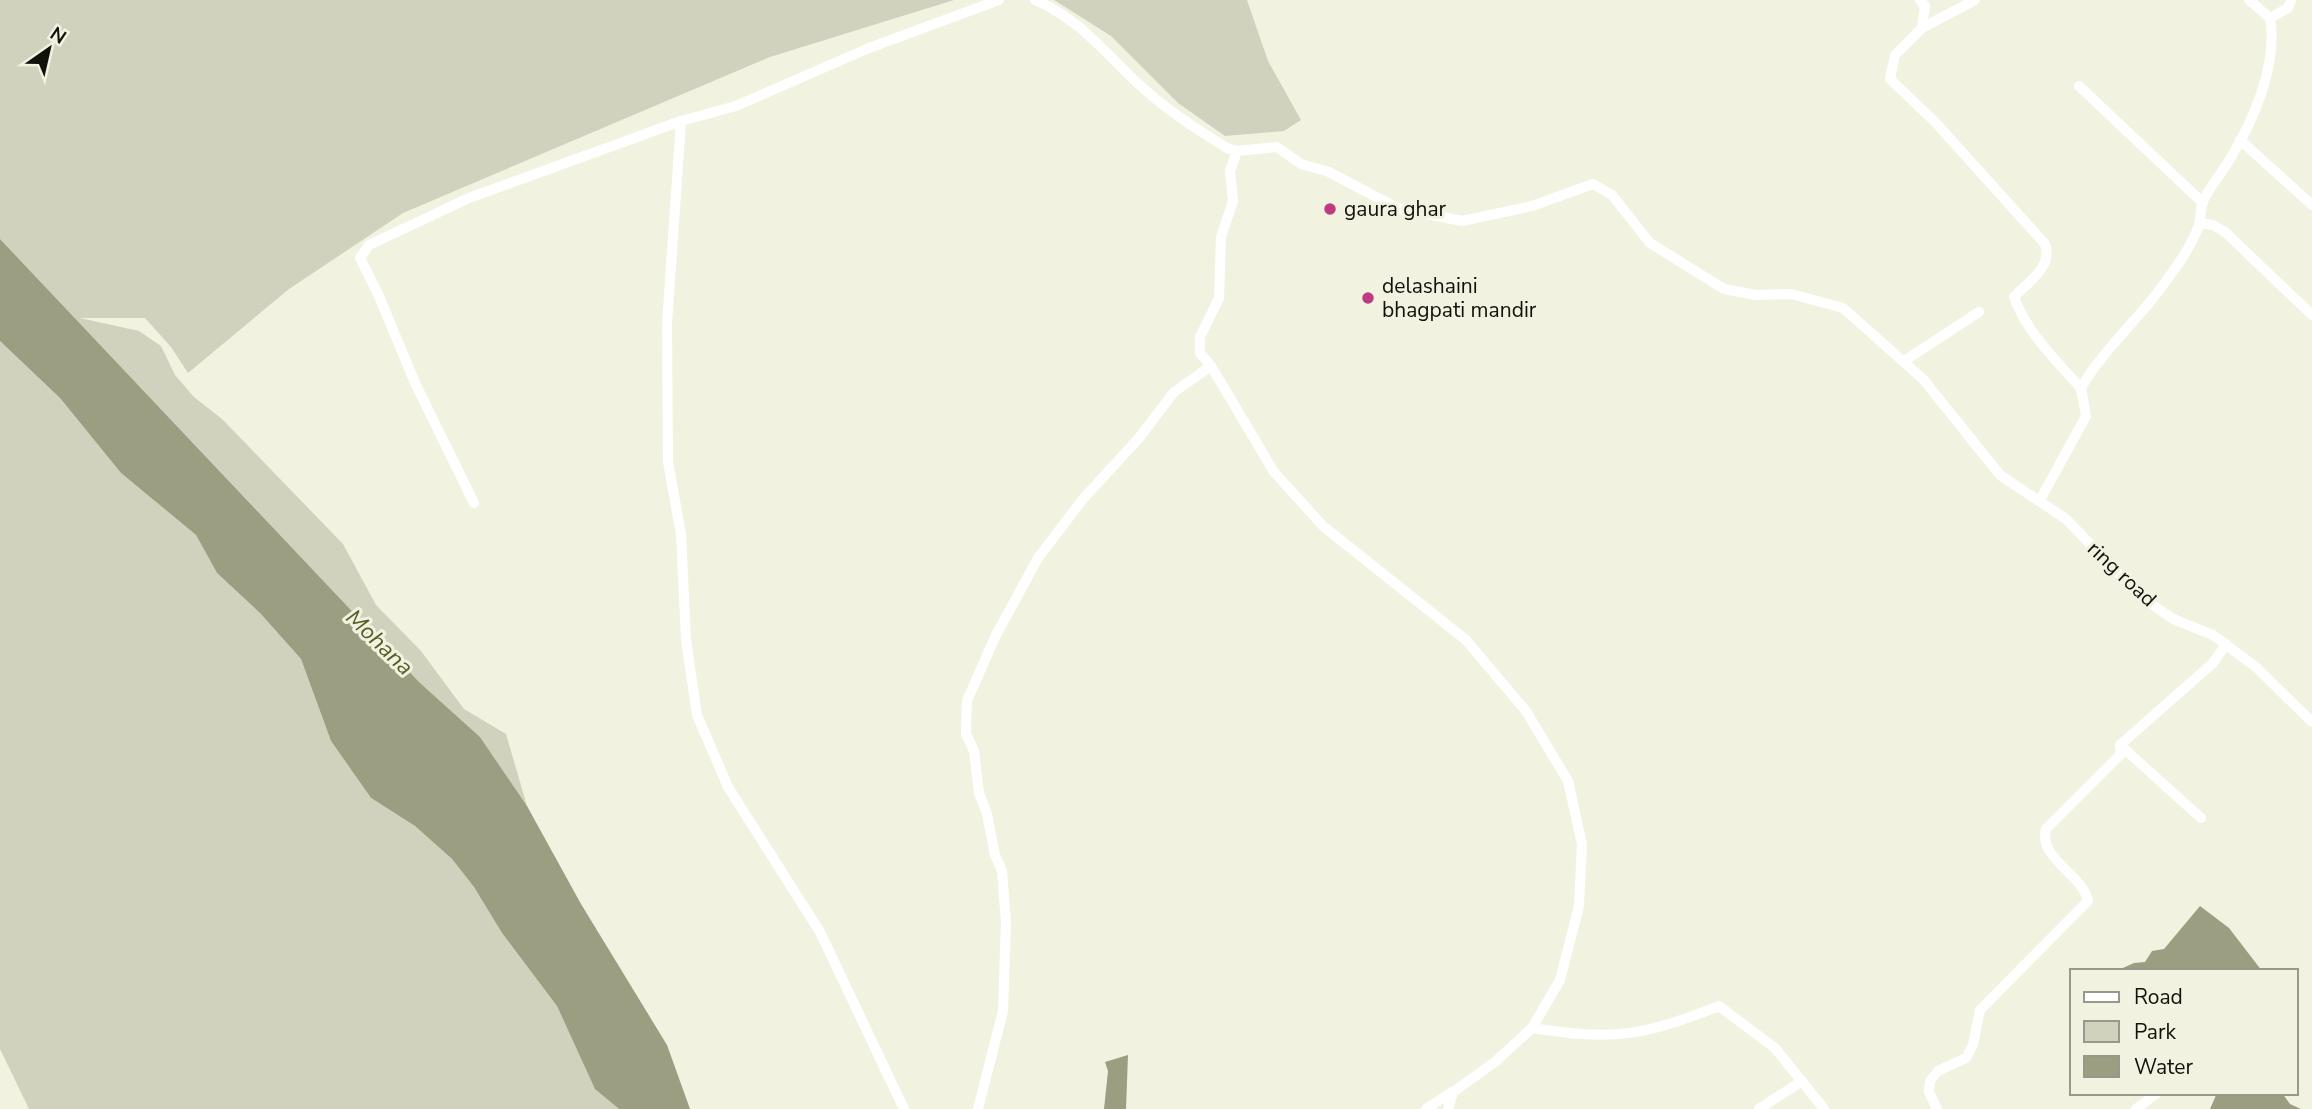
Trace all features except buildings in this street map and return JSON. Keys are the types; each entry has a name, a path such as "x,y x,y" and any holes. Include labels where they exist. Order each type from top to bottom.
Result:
{"street":[{"path":"474,503 416,385 378,293 360,258 369,245 469,198 681,121 736,106 869,48 999,0"},
{"path":"1035,0 1068,18 1117,60 1150,94 1206,135 1237,151 1230,171 1233,201 1221,237 1219,298 1200,337 1200,353 1211,366 1274,472 1323,526 1466,640 1526,712 1568,780 1582,844 1579,906 1560,980 1532,1028 1495,1062 1426,1109"},
{"path":"1920,0 1925,6 1922,28"},
{"path":"1975,0 1922,28 1895,55 1890,79 1935,122 2045,244 2048,253 2046,264 2014,297 2020,313 2057,362 2081,388 2086,416 2040,500"},
{"path":"2081,388 2093,367 2136,319 2190,245 2200,223 2203,203 2240,140 2266,74 2273,36 2270,18 2249,0"},
{"path":"2270,18 2288,8 2291,0"},
{"path":"2078,86 2203,203"},
{"path":"681,121 667,324 668,462 681,534 685,640 696,715 728,787 820,932 904,1109"},
{"path":"2240,140 2312,205"},
{"name":"ring road","path":"1237,151 1277,147 1301,164 1329,173 1398,208 1462,221 1532,206 1593,184 1612,195 1650,243 1724,289 1756,295 1791,294 1843,309 1923,379 1975,440 2000,475 2066,519 2140,596 2173,619 2213,635 2226,644 2289,697 2312,722"},
{"path":"2200,223 2214,225 2225,232 2312,315"},
{"path":"1904,361 1979,312"},
{"path":"978,1109 1003,1011 1006,922 1002,871 995,855 987,814 979,793 974,751 966,734 967,701 995,637 1038,558 1083,499 1139,438 1174,392 1211,366"},
{"path":"2120,744 2213,663 2226,644"},
{"path":"2120,744 2201,818"},
{"path":"1937,1109 1929,1091 1930,1081 1938,1071 1966,1058 1973,1045 1980,1010 2088,901 2086,890 2049,850 2043,838 2046,829 2121,754 2120,744"},
{"path":"1532,1028 1578,1035 1627,1036 1668,1026 1719,1006 1775,1048 1825,1109"},
{"path":"1759,1109 1802,1081"},
{"path":"1448,1109 1453,1091"},
{"path":"2136,1109 2154,1095"}],"green space":[{"path":"0,0 954,0 770,57 403,213 289,289 188,373 171,347 145,318 80,318 139,331 161,346 175,375 194,397 222,419 343,544 376,605 421,651 464,709 506,734 527,806 480,737 419,682 0,239"},
{"path":"1054,0 1247,0 1268,61 1301,120 1284,131 1225,136 1178,103 1111,36"},
{"path":"0,341 60,398 121,473 196,535 217,573 260,613 301,659 331,741 371,798 415,826 452,859 474,887 502,933 557,1006 595,1088 619,1109 29,1109 0,1049"}],"water":[{"name":"Mohana","path":"0,239 419,682 480,737 527,806 581,904 667,1045 690,1109 619,1109 595,1089 557,1006 502,933 474,887 452,859 415,826 371,798 331,741 301,659 260,613 217,573 196,535 121,473 60,398 0,341"},
{"path":"2200,906 2229,928 2260,969 2120,969 2145,962 2152,951 2164,949"},
{"path":"1128,1055 1126,1109 1104,1109 1108,1071 1105,1062"},
{"path":"2216,1095 2283,1095 2290,1104 2301,1109 2210,1109"}],"place":[{"name":"gaura ghar","path":"1330,209"},
{"name":"delashaini bhagpati mandir","path":"1368,298"}]}
